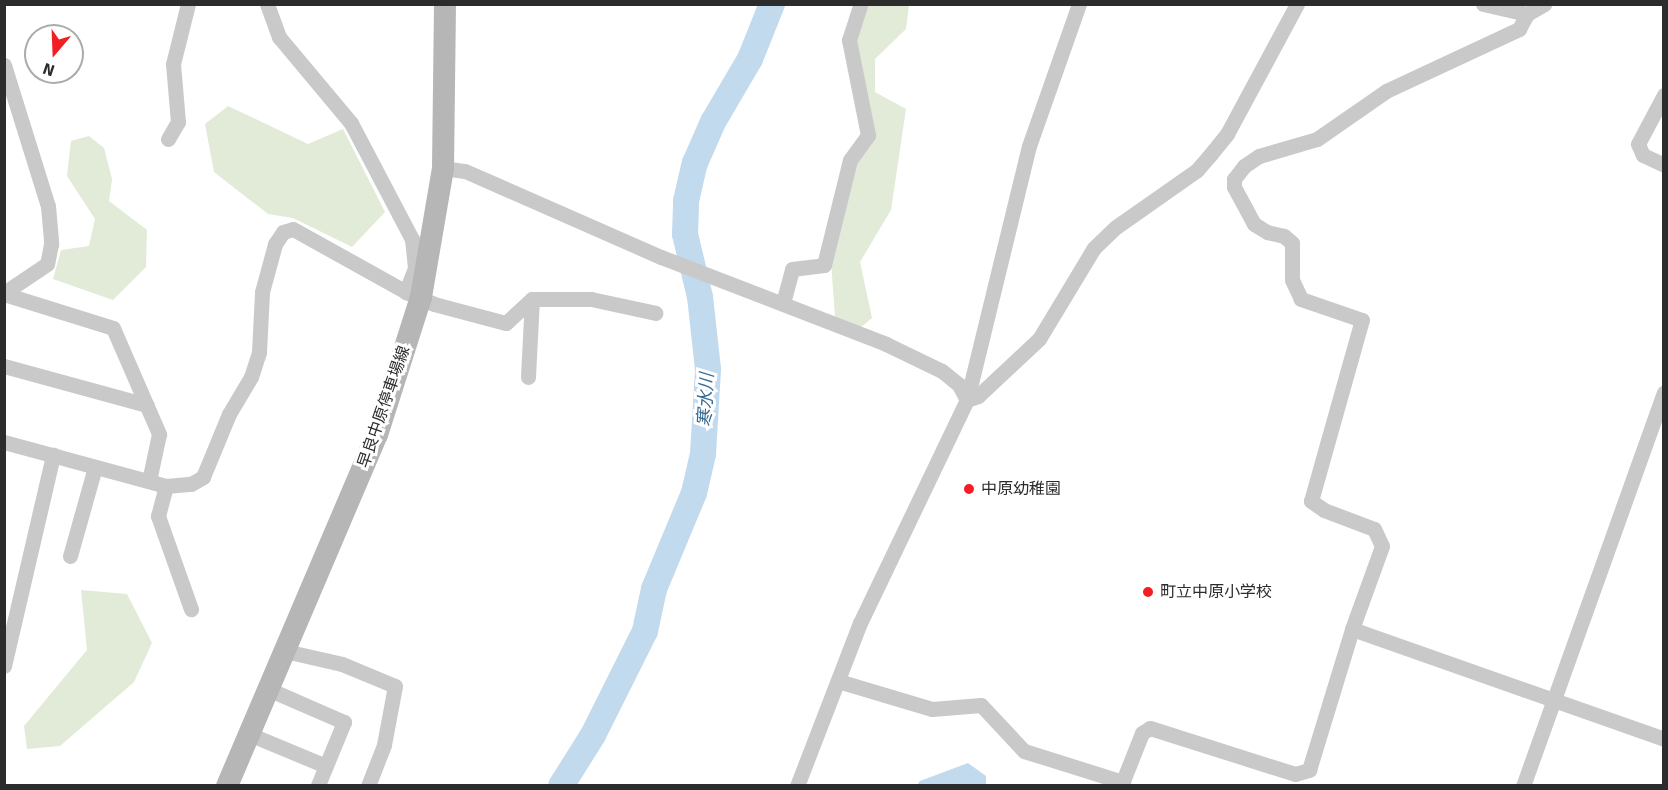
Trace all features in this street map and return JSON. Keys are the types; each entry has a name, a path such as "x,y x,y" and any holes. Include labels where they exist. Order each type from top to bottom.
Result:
{"main road":[{"name":"早良中原停車場線","path":"227,786 377,435 443,168 445,4"}],"street":[{"path":"168,139 178,122 173,64 188,4"},
{"path":"267,4 279,37 351,123 412,239 415,268 413,295"},
{"path":"783,303 792,270 824,266 850,160 868,135 849,40 861,4"},
{"path":"797,786 885,568 967,400 1029,146 1079,4"},
{"path":"967,400 978,396 1039,339 1094,248 1116,227 1197,170 1221,141 1297,4"},
{"path":"1483,4 1527,14"},
{"path":"838,681 932,709 981,705 1024,751 1122,784 1142,733 1150,728 1295,774 1309,770 1352,629 1378,560 1381,538 1374,529 1316,506 1311,493 1362,320 1301,299 1292,280 1292,243 1284,236 1267,232 1254,224 1234,188 1234,179 1244,166 1259,156 1317,139 1386,91 1519,29 1527,14 1544,4"},
{"path":"4,65 48,206 51,244 47,264 4,294"},
{"path":"1664,95 1638,144 1643,155 1664,165"},
{"path":"443,168 465,171 661,256 783,303 942,371 959,385 967,400"},
{"path":"4,442 166,486 180,487 202,477 229,414 251,377 259,352 262,292 275,244 283,232 293,229 413,295 506,323 531,299 591,299 656,313"},
{"path":"4,294 114,328 159,434 149,481"},
{"path":"528,377 531,299"},
{"path":"4,366 147,405"},
{"path":"1523,786 1664,392"},
{"path":"4,666 53,455"},
{"path":"70,556 95,466"},
{"path":"166,486 158,516 191,609"},
{"path":"1352,629 1664,739"},
{"path":"285,651 342,664 395,686 384,745 368,786"},
{"path":"268,689 345,722 318,785"},
{"path":"249,734 326,766"}],"green space":[{"path":"869,5 909,5 906,29 875,59 875,92 906,109 891,210 860,262 872,318 860,328 835,317 831,261 858,161 873,138 857,41"},
{"path":"228,106 308,144 343,129 385,212 352,247 293,218 268,214 214,172 205,124"},
{"path":"89,136 104,148 112,179 109,201 147,230 146,267 113,300 53,279 61,250 89,246 95,219 67,176 71,141"},
{"path":"81,590 127,594 152,643 134,682 60,746 27,749 24,726 87,650"}],"water":[{"path":"968,763 986,776 986,785 917,785 920,781"}],"waterway":[{"name":"寒水川","path":"561,786 593,735 645,631 654,589 694,493 703,454 708,369 700,297 685,234 686,201 695,163 713,122 750,59 772,4"}],"place":[{"name":"中原幼稚園","path":"969,489"},
{"name":"町立中原小学校","path":"1148,592"}]}
